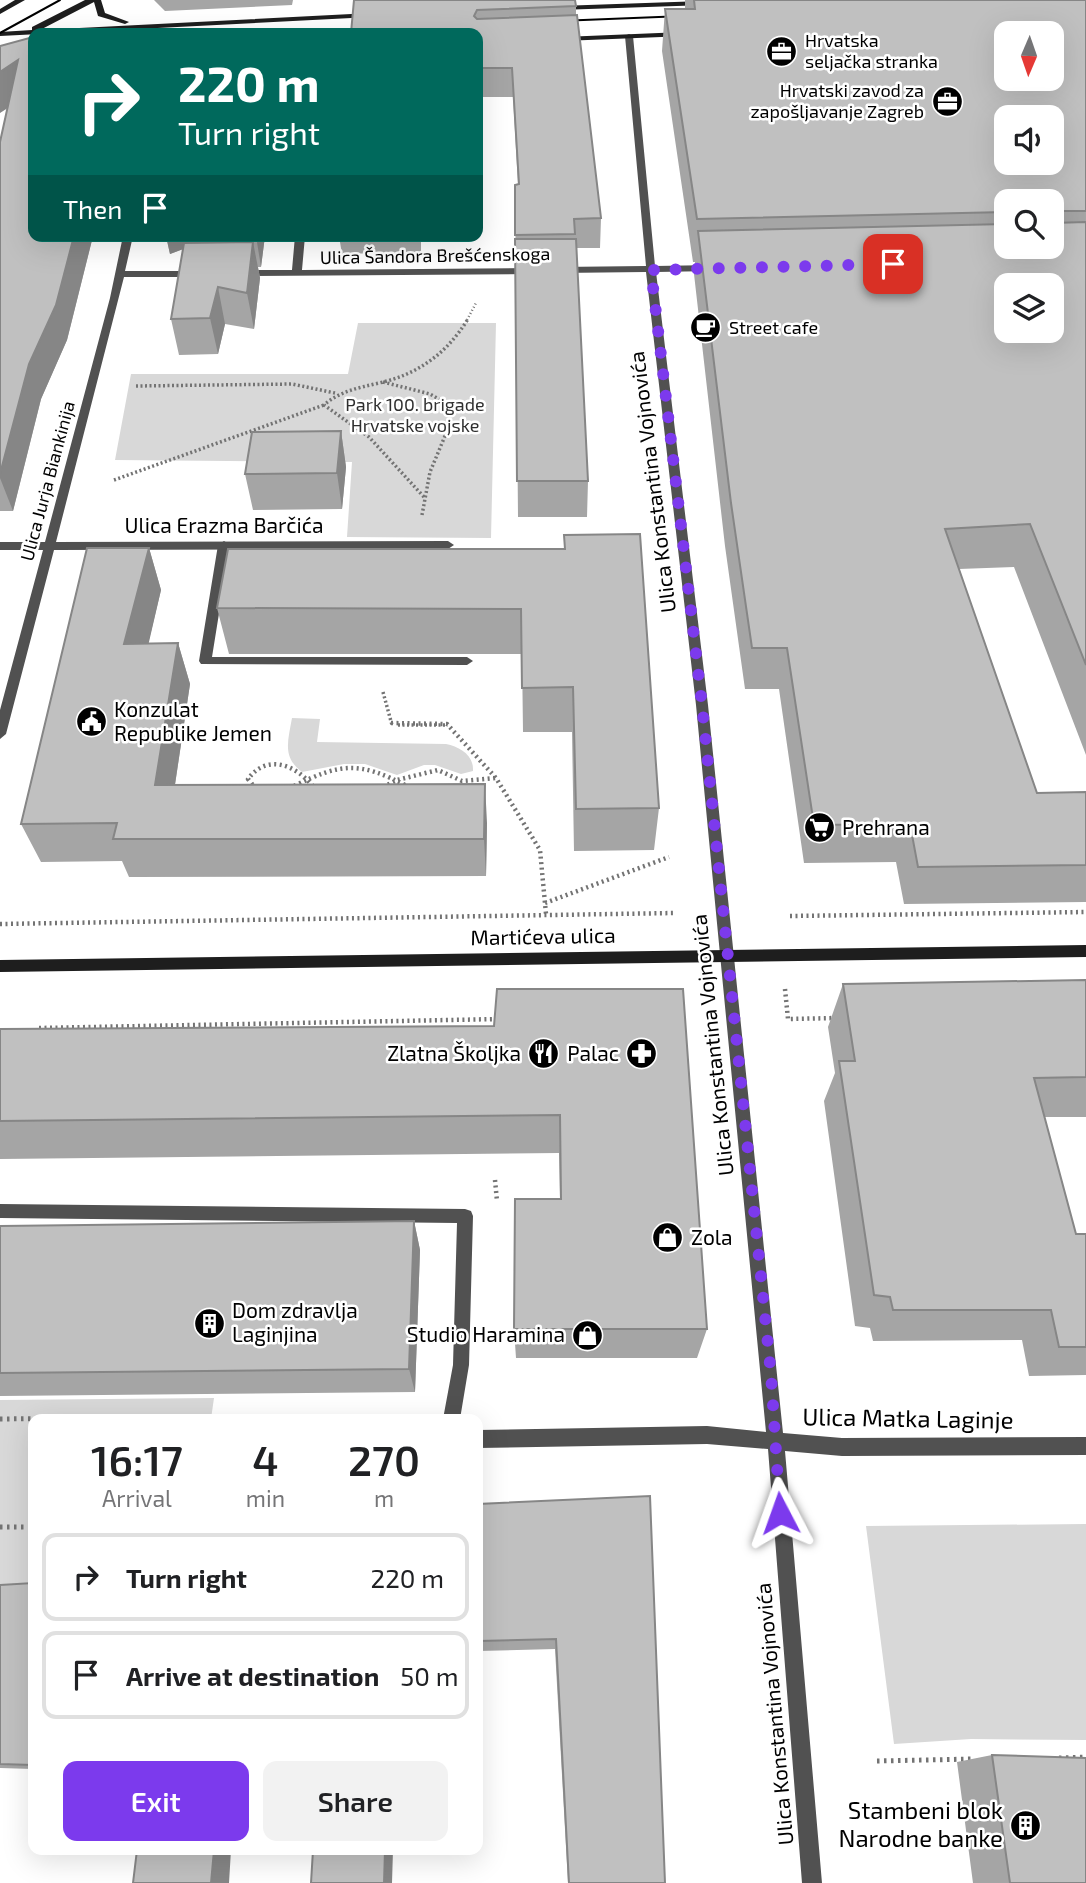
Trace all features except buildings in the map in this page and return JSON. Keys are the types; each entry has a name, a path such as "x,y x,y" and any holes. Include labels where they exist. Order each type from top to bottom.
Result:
{"main road":[{"path":"0,12 21,0"},
{"path":"38,28 90,0"},
{"path":"97,0 97,10 106,17 147,25"},
{"path":"544,9 630,3 712,2"},
{"path":"97,28 383,15"},
{"path":"0,34 28,32"},
{"path":"10,43 28,33"},
{"path":"547,40 690,34"},
{"name":"Martićeva ulica","path":"0,966 1086,951"}],"street":[{"name":"Ulica Konstantina Vojnovića","path":"629,36 651,270 702,705 775,1440 812,1883"},
{"name":"Ulica Jurja Biankinija","path":"0,734 127,242"},
{"path":"297,273 300,242"},
{"path":"240,273 242,261"},
{"path":"181,274 184,262"},
{"name":"Ulica Šandora Brešćenskoga","path":"228,274 727,268"},
{"path":"120,274 205,274"},
{"path":"224,545 205,661 467,661"},
{"name":"Ulica Erazma Barčića","path":"0,546 448,545"},
{"path":"0,1211 465,1216 461,1365 453,1414"},
{"name":"Ulica Matka Laginje","path":"483,1439 708,1435 842,1447 1086,1446"}],"path":[{"path":"136,386 292,384 336,393 382,382 413,373 449,348 465,327 476,303"},
{"path":"382,382 430,394 451,406 453,423 439,447 424,497 422,518 431,521"},
{"path":"114,480 324,405 336,393"},
{"path":"324,405 369,437 424,497"},
{"path":"380,683 392,725 447,724 496,778 540,850 545,914"},
{"path":"263,791 256,789 248,779 253,770 264,763 279,763 307,780 319,797"},
{"path":"284,791 321,772 364,768 413,789"},
{"path":"379,791 397,780 438,770 462,781 496,778"},
{"path":"462,781 462,791"},
{"path":"545,903 669,857"},
{"path":"790,916 1086,912"},
{"path":"0,924 674,913"},
{"path":"785,989 788,1019 842,1018"},
{"path":"28,1029 504,1018"},
{"path":"0,1419 28,1419"},
{"path":"0,1527 28,1527"},
{"path":"1044,1758 1086,1757"},
{"path":"877,1761 989,1759"}],"green space":[{"name":"Park 100. brigade Hrvatske vojske","path":"358,323 496,323 491,538 347,537 352,462 115,460 131,374 348,374"},
{"path":"292,718 320,719 317,742 451,745 469,756 473,771 461,774 435,765 424,765 397,775 365,764 344,764 302,772 289,754"},
{"path":"214,1398 212,1414 28,1414 28,1586 0,1586 0,1400"},
{"path":"1086,1524 1086,1740 971,1739 894,1744 866,1526"}],"tram line":[{"path":"0,33 60,0"},
{"path":"558,21 684,16"}],"place":[{"name":"Hrvatska seljačka stranka","path":"782,51"},
{"name":"Hrvatski zavod za zapošljavanje Zagreb","path":"947,101"},
{"name":"Street cafe","path":"706,328"},
{"name":"Konzulat Republike Jemen","path":"91,722"},
{"name":"Prehrana","path":"819,828"},
{"name":"Zlatna Školjka","path":"544,1054"},
{"name":"Palac","path":"642,1054"},
{"name":"Zola","path":"668,1238"},
{"name":"Dom zdravlja Laginjina","path":"209,1323"},
{"name":"Studio Haramina","path":"588,1335"},
{"name":"Stambeni blok Narodne banke","path":"1026,1825"}],"route":[{"path":"780,1513 771,1374 725,955 702,705 651,270 893,264"}]}
